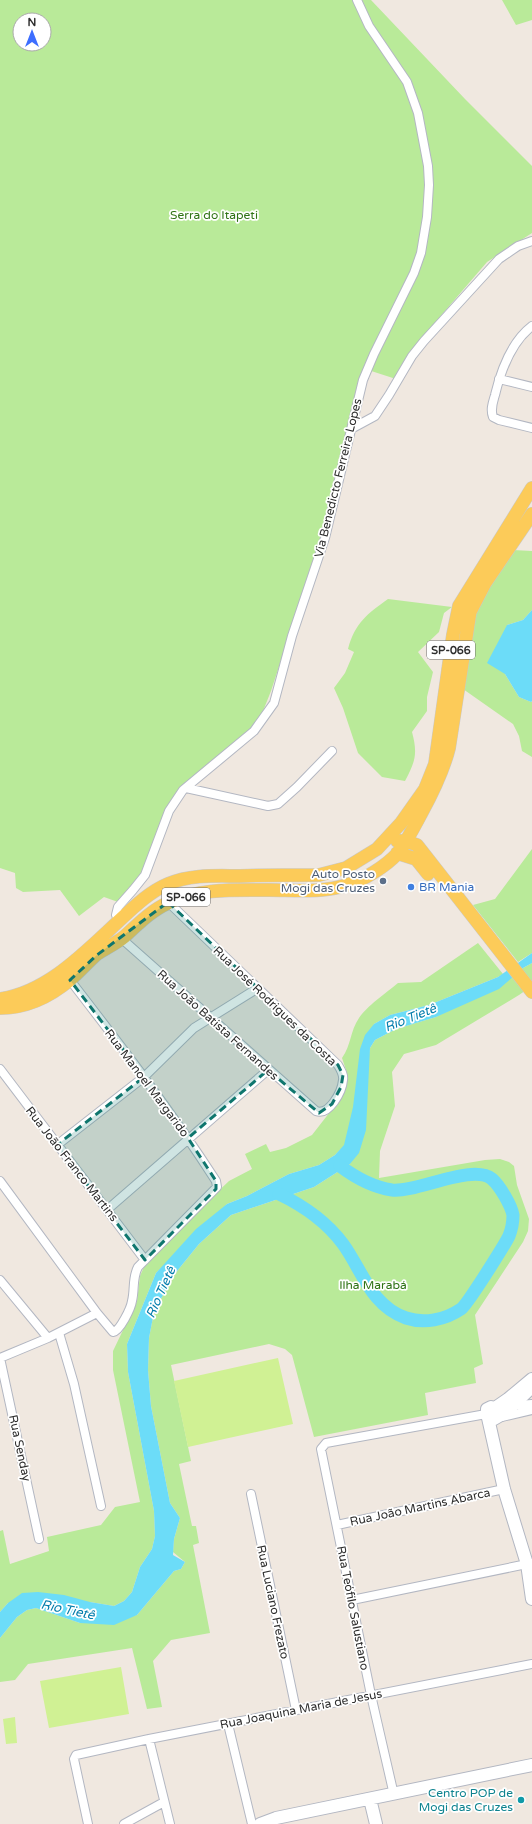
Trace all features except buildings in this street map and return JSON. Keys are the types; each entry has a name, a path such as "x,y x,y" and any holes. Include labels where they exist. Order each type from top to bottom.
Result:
{"main road":[{"name":"SP-066","path":"0,999 28,991 56,974 89,948 147,897 163,886 198,877 320,874 333,872 357,862 377,849 401,824 425,789 435,764 453,635 459,606 532,488"},
{"name":"SP-066","path":"0,1008 11,1008 29,1004 70,980 97,955 122,939 155,910 168,902 194,894 225,890 313,890 348,885 373,872 397,853 406,841 434,793 446,759 470,612 485,583 532,514"},
{"path":"383,842 406,841 416,845 499,956 532,1004"},
{"path":"397,853 416,859 499,956 532,992"}],"street":[{"name":"Via Benedicto Ferreira Lopes","path":"119,921 116,915 118,907 134,890 145,875 169,811 176,799 186,788 254,731 274,703 292,636 325,538 363,380 369,363 414,273 421,254 428,216 429,185 423,133 418,113 407,82 369,26 357,0"},
{"path":"351,429 368,421 380,410 412,356 499,259 518,246 532,241"},
{"path":"532,326 522,336 511,351 498,380 491,411 493,417 499,420 532,428"},
{"path":"498,380 532,387"},
{"path":"186,788 268,806 278,804 332,751"},
{"name":"Rua José Rodrigues da Costa","path":"168,902 341,1070 343,1080 339,1092 326,1110 323,1112 316,1111"},
{"name":"Rua João Batista Fernandes","path":"122,939 209,1018 316,1111"},
{"name":"Rua Manoel Margarido","path":"70,980 144,1077 188,1138 216,1181 216,1189 145,1260"},
{"path":"57,1146 144,1077 194,1028 258,988"},
{"name":"Rua João Franco Martins","path":"0,1069 57,1146 108,1209 145,1260"},
{"path":"108,1209 268,1070"},
{"path":"0,1181 3,1192 112,1331 116,1332 119,1330 131,1306 136,1272 145,1260"},
{"path":"0,1280 48,1338"},
{"path":"0,1358 59,1333 97,1313"},
{"path":"59,1333 74,1384 101,1506"},
{"name":"Rua Senday","path":"0,1358 39,1539"},
{"path":"492,1415 506,1412 512,1401 532,1389"},
{"path":"512,1401 523,1406 532,1404"},
{"path":"492,1415 532,1410"},
{"path":"492,1415 494,1438 504,1489 530,1564 532,1599"},
{"name":"Rua Teófilo Salustiano","path":"394,1795 371,1695 337,1525 321,1454 322,1445 326,1443 492,1415"},
{"name":"Rua João Martins Abarca","path":"337,1525 504,1489"},
{"name":"Rua Luciano Frezato","path":"251,1494 296,1710"},
{"path":"352,1600 530,1564"},
{"name":"Rua Joaquina Maria de Jesus","path":"88,1824 74,1759 76,1755 149,1739 532,1664"},
{"path":"228,1724 252,1824"},
{"path":"149,1739 170,1824"},
{"path":"260,1824 276,1818 394,1795 532,1765"},
{"path":"370,1799 376,1824"},
{"path":"124,1824 164,1802"}],"highlighted area":[{"path":"168,902 338,1065 343,1075 341,1087 332,1104 319,1113 268,1070 188,1138 216,1181 216,1189 145,1260 57,1145 144,1077 70,980 97,955"}],"green space":[{"name":"Serra do Itapeti","path":"0,0 371,0 465,99 532,166 532,233 487,262 420,340 396,379 365,369 359,384 321,537 271,691 259,721 247,735 180,789 169,804 140,879 118,902 104,897 79,916 60,890 23,892 16,888 15,873 0,868"},
{"path":"502,0 532,0 532,20 516,25"},
{"path":"513,550 532,551 532,610 523,620 507,625 505,674 519,697 531,702 532,701 532,757 522,751 519,736 513,724 463,689 475,611"},
{"path":"388,599 452,607 444,613 439,632 418,652 433,672 427,697 427,711 412,732 415,752 413,763 405,781 382,777 358,753 343,708 334,688 345,673 354,652 348,649 354,632 374,609"},
{"path":"532,849 532,953 518,962 473,905 495,899"},
{"path":"478,943 503,974 429,1005 390,1015 374,1024 345,1145 335,1155 319,1165 289,1174 247,1196 227,1204 156,1273 127,1344 128,1372 154,1511 155,1536 152,1549 140,1567 132,1592 124,1601 114,1606 90,1602 8,1603 0,1612 0,1531 3,1530 10,1564 49,1551 47,1537 101,1525 115,1507 140,1502 113,1370 113,1351 137,1301 140,1276 148,1258 229,1181 252,1169 245,1154 266,1144 270,1152 286,1148 312,1135 340,1099 347,1073 342,1058 347,1049 356,1023 366,1009 398,983 421,982"},
{"name":"Ilha Marabá","path":"532,963 532,986 436,1045 404,1054 392,1072 395,1106 380,1151 379,1178 485,1160 500,1159 509,1162 514,1166 517,1185 529,1219 528,1231 523,1242 475,1315 483,1364 474,1368 476,1383 425,1393 428,1415 314,1437 292,1355 285,1349 269,1344 171,1365 191,1461 179,1464 192,1526 196,1526 199,1543 193,1545 210,1633 171,1640 153,1661 162,1707 147,1709 132,1648 28,1664 15,1680 0,1682 0,1638 17,1617 27,1610 36,1608 80,1623 137,1615 174,1571 181,1569 185,1562 173,1552 174,1539 180,1518 170,1503 151,1406 148,1370 149,1338 154,1312 173,1276 199,1244 231,1215 314,1187 350,1164 370,1048 375,1040 396,1029 436,1017"},
{"path":"278,1358 293,1424 188,1447 174,1381"},
{"path":"121,1667 129,1714 49,1728 40,1681"},
{"path":"15,1717 17,1743 6,1744 3,1719"}],"water":[{"path":"532,610 531,702 519,697 505,674 487,663 507,625 523,620"},
{"name":"Rio Tietê","path":"532,953 532,963 523,968 499,989 436,1017 396,1029 375,1040 370,1048 366,1130 359,1153 350,1164 314,1187 231,1215 199,1244 173,1276 154,1312 149,1338 148,1370 151,1406 170,1503 180,1518 174,1539 173,1555 185,1562 181,1569 174,1571 137,1615 114,1625 80,1623 36,1608 27,1610 17,1617 0,1638 0,1612 8,1603 22,1593 38,1592 64,1595 90,1602 114,1606 124,1601 132,1592 140,1567 152,1549 155,1536 154,1511 128,1372 127,1344 156,1273 196,1229 227,1204 247,1196 289,1174 319,1165 335,1155 344,1145 353,1107 360,1049 365,1035 374,1024 390,1015 429,1005 498,977"}],"waterway":[{"path":"279,1194 306,1209 329,1228 350,1254 368,1286 384,1305 394,1312 413,1320 427,1321 448,1316 461,1309 485,1275 509,1236 513,1217 512,1211 505,1196 495,1182 483,1175 472,1174 402,1190 392,1190 378,1187 364,1181 340,1166"}],"place":[{"name":"Auto Posto Mogi das Cruzes","path":"383,881"},
{"name":"BR Mania","path":"411,887"},
{"name":"Centro POP de Mogi das Cruzes","path":"521,1800"}]}
